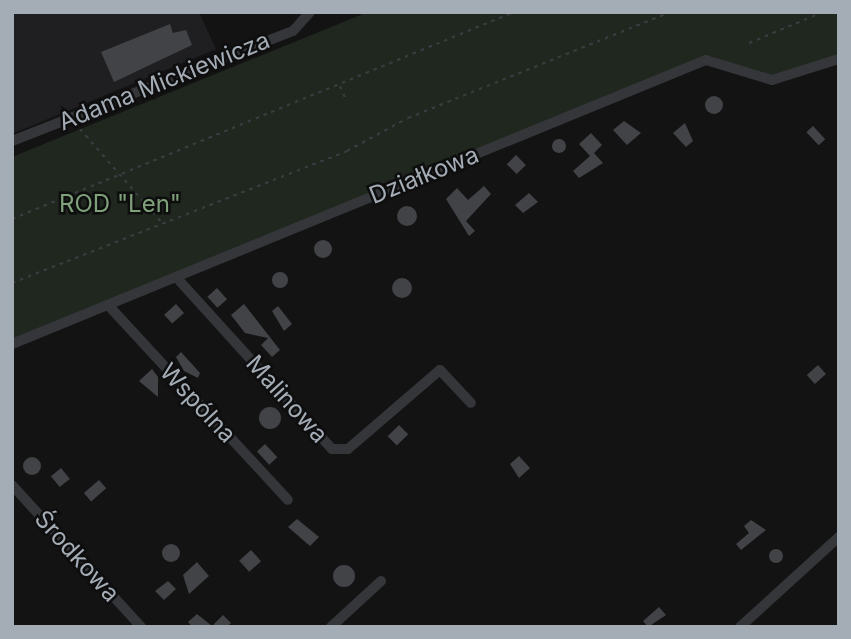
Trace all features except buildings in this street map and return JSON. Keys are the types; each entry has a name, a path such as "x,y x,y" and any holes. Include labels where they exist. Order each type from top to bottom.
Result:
{"street":[{"name":"Adama Mickiewicza","path":"12,141 293,31 310,12"},
{"name":"Działkowa","path":"12,344 706,60 772,80 839,59"},
{"name":"Malinowa","path":"176,277 332,449 348,449 440,370 471,402"},
{"name":"Wspólna","path":"108,304 288,500"},
{"name":"Środkowa","path":"12,485 141,627"},
{"path":"740,627 839,537"},
{"path":"331,627 381,581"}],"path":[{"path":"12,219 340,86 513,12"},
{"path":"12,283 670,12"},
{"path":"749,43 823,12"},
{"path":"340,86 346,100"},
{"path":"80,129 162,223"}],"shaded area":[{"path":"12,12 199,12 216,49 12,134"}],"green space":[{"name":"ROD \"Len\"","path":"839,12 839,55 826,61 765,77 711,56 12,340 12,157 363,14"}]}
